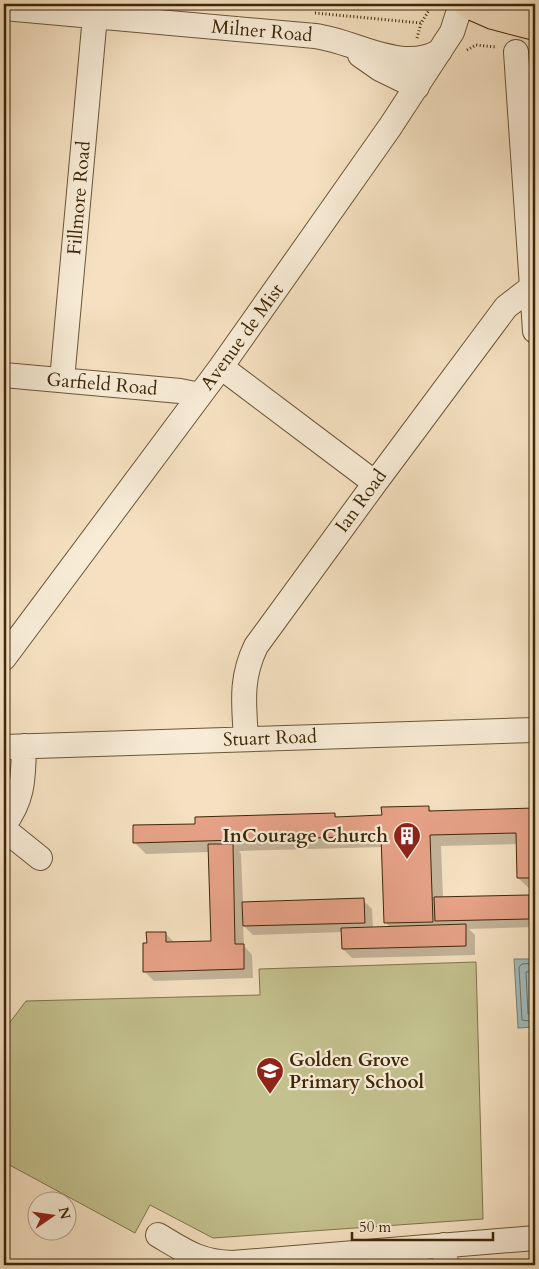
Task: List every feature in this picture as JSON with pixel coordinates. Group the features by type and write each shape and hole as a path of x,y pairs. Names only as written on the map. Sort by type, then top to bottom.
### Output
{"main road":[{"path":"468,4 493,15 535,26"}],"street":[{"name":"Avenue de Mist","path":"4,658 221,367 417,87 452,32 462,4"},
{"name":"Milner Road","path":"4,8 88,10 315,36 341,41 386,55 413,60 431,56 440,51"},
{"name":"Fillmore Road","path":"62,380 88,10"},
{"name":"Milner Road","path":"341,41 380,69 417,87"},
{"path":"516,52 535,331"},
{"name":"Ian Road","path":"246,739 243,681 247,664 256,646 374,482 506,308 532,287"},
{"path":"221,367 374,482"},
{"name":"Garfield Road","path":"4,375 180,391 200,395"},
{"name":"Stuart Road","path":"14,746 535,730"},
{"path":"4,825 20,799 24,779 14,746"},
{"path":"4,829 40,858"},
{"path":"158,1234 196,1257 212,1263 445,1255 535,1238"}],"path":[{"path":"416,40 432,4"},
{"path":"430,9 437,13"},
{"path":"464,54 469,48 476,45 488,45 516,52"}],"shaded area":[{"path":"476,962 483,1219 213,1238 150,1205 135,1233 78,1202 78,1192 59,1192 4,1162 4,1030 26,1001 260,995 259,969"}],"water":[{"path":"514,959 535,959 535,1027 518,1028"}],"building":[{"name":"InCourage Church","path":"429,806 429,811 535,808 535,903 534,878 517,878 516,833 430,835 433,922 384,923 381,836 133,843 133,825 195,824 195,817 335,813 335,817 382,815 381,807"},
{"path":"208,844 233,844 235,944 244,944 244,969 143,972 143,943 147,943 146,932 166,932 166,942 211,941"},
{"path":"529,895 529,919 435,921 434,897"},
{"path":"364,898 365,923 243,926 242,902"},
{"path":"466,924 466,946 342,949 341,928"}],"place":[{"name":"InCourage Church","path":"407,860"},
{"name":"Golden Grove Primary School","path":"270,1095"}]}
